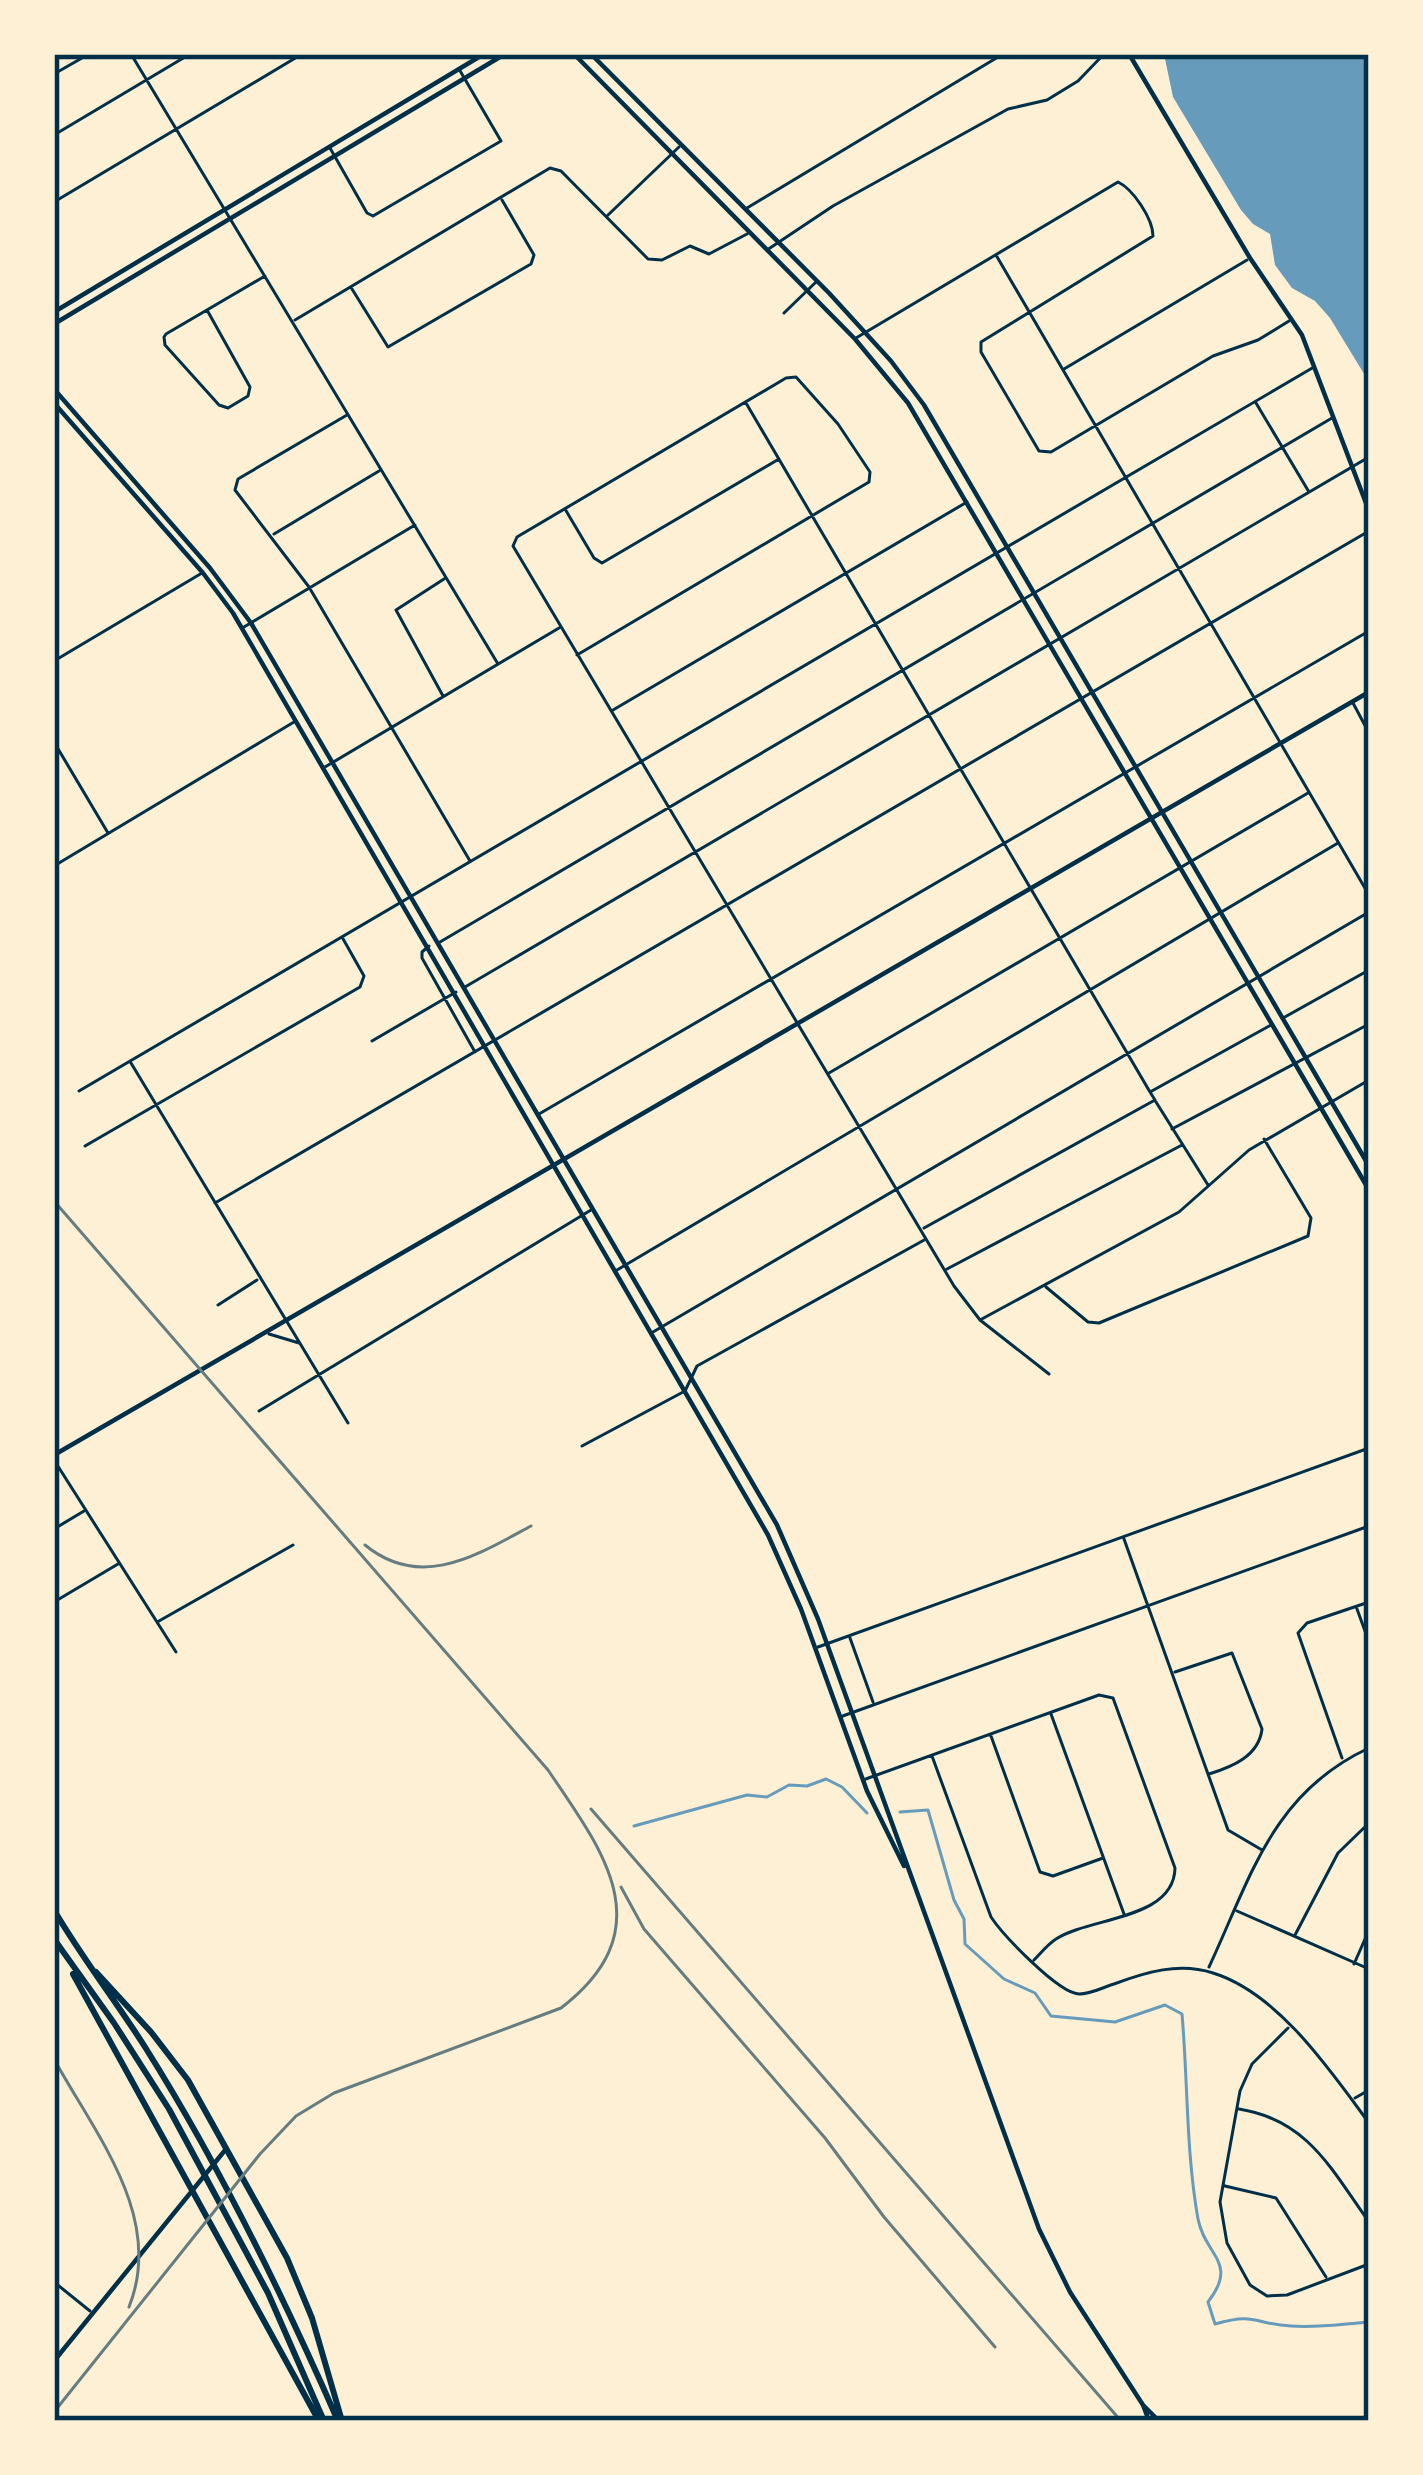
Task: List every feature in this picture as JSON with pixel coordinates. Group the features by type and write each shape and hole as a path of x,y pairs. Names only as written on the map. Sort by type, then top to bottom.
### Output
{"main road":[{"path":"54,1910 145,2047 202,2144 274,2278 340,2421"},
{"path":"54,1940 321,2421"},
{"path":"63,1955 169,2109 268,2293 321,2421"},
{"path":"81,1957 170,2055 226,2149 299,2283 340,2421"}],"street":[{"path":"54,74 88,54"},
{"path":"131,54 498,664"},
{"path":"54,135 190,54"},
{"path":"54,202 302,54"},
{"path":"54,313 484,54"},
{"path":"54,324 506,54"},
{"path":"574,54 855,339 916,414 1369,1190"},
{"path":"591,54 865,332 924,405 1369,1166"},
{"path":"744,209 1003,54"},
{"path":"767,250 1008,109 1047,100 1078,81 1104,54"},
{"path":"1129,54 1292,320 1315,366 1369,511"},
{"path":"329,147 367,213 383,213 501,141 459,69"},
{"path":"614,95 622,85"},
{"path":"606,216 680,146"},
{"path":"293,321 546,170 561,171 648,259 662,260 693,245 709,254 749,232"},
{"path":"855,339 1112,184 1124,184 1153,227 1153,236 984,338 979,346 1036,448 1051,452 1214,356 1258,340 1292,320"},
{"path":"351,287 388,347 527,267 534,255 501,197"},
{"path":"995,254 1369,895"},
{"path":"1063,370 1250,258"},
{"path":"207,310 250,387 248,396 228,408 219,406 164,341 166,334 266,275"},
{"path":"784,313 816,282"},
{"path":"79,1091 1315,366"},
{"path":"577,655 869,482 870,472 838,424 796,377 789,376 745,401 513,542 560,628 945,1270 980,1320 1049,1374"},
{"path":"54,389 210,568 251,623 438,942 486,1046 776,1551 863,1780 915,1887"},
{"path":"745,401 1089,993 1210,1187"},
{"path":"1255,401 1309,492"},
{"path":"54,403 203,573 242,628 429,946 538,1115 787,1546 1043,2239 1070,2292 1143,2405 1159,2421"},
{"path":"348,414 235,483 243,502 309,587 470,862"},
{"path":"438,942 1334,417"},
{"path":"372,1041 1369,458"},
{"path":"564,508 594,558 602,563 779,459"},
{"path":"273,536 380,471"},
{"path":"611,711 967,502"},
{"path":"242,628 415,525"},
{"path":"215,1203 1369,530"},
{"path":"54,662 210,568"},
{"path":"443,696 396,610 446,578"},
{"path":"325,767 560,628"},
{"path":"538,1115 1369,631"},
{"path":"176,1652 54,1458 1028,886 1369,692"},
{"path":"1352,701 1369,734"},
{"path":"54,866 297,720"},
{"path":"54,742 109,833"},
{"path":"827,1073 1309,793"},
{"path":"615,1271 1338,843"},
{"path":"651,1333 1369,912"},
{"path":"85,1146 362,985 364,976 342,937"},
{"path":"429,946 422,958 475,1052"},
{"path":"1283,1018 1369,970"},
{"path":"1150,1092 1272,1024"},
{"path":"1172,1129 1369,1024"},
{"path":"130,1061 348,1424"},
{"path":"980,1320 1179,1212 1264,1139 1369,1080"},
{"path":"922,1229 1155,1100"},
{"path":"1044,1286 1088,1322 1099,1323 1308,1236 1311,1218 1264,1139"},
{"path":"945,1270 1182,1144"},
{"path":"259,1411 593,1209"},
{"path":"581,1446 685,1391 697,1366 928,1238"},
{"path":"218,1305 260,1278"},
{"path":"261,1334 276,1334 300,1344"},
{"path":"815,1648 1369,1448"},
{"path":"54,1528 84,1511"},
{"path":"840,1717 1369,1526"},
{"path":"1123,1537 1230,1833 1262,1850"},
{"path":"157,1622 293,1544"},
{"path":"776,1551 787,1546"},
{"path":"54,1602 118,1564"},
{"path":"1343,1760 1298,1633 1306,1623 1369,1602"},
{"path":"1357,1607 1369,1642"},
{"path":"849,1636 874,1706"},
{"path":"1174,1672 1232,1653 1262,1729 1260,1741 1238,1764 1209,1774"},
{"path":"863,1780 1100,1695 1109,1695 1116,1702 1175,1868 1172,1888 1157,1902 1056,1939 1033,1961"},
{"path":"1050,1712 1124,1915"},
{"path":"990,1734 1040,1872 1053,1876 1103,1858"},
{"path":"1207,1971 1262,1850 1296,1799 1343,1760 1369,1748"},
{"path":"932,1756 991,1917 1063,1988 1078,1994 1151,1971 1207,1971 1246,1987 1334,2073 1369,2122"},
{"path":"1295,1937 1338,1853 1369,1823"},
{"path":"1236,1910 1369,1970"},
{"path":"1353,1965 1369,1930"},
{"path":"1289,2027 1245,2073 1223,2186 1227,2243 1260,2294 1287,2295 1369,2264"},
{"path":"1352,2100 1369,2090"},
{"path":"1237,2109 1283,2121 1302,2134 1369,2222"},
{"path":"54,2361 226,2149"},
{"path":"1223,2186 1273,2195 1328,2280"},
{"path":"54,2282 92,2313"},
{"path":"1143,2405 1149,2421"}],"water":[{"path":"1164,54 1369,54 1369,382 1330,318 1315,301 1292,288 1275,265 1270,234 1241,210 1173,97"}],"waterway":[{"path":"634,1826 826,1779 842,1787 867,1813"},
{"path":"900,1812 928,1810 964,1919 965,1944 1004,1979 1035,1993 1051,2016 1115,2022 1165,2005 1182,2014 1194,2194 1202,2232 1220,2268 1217,2288 1208,2302 1215,2324 1247,2319 1301,2326 1369,2322"}],"railway":[{"path":"54,1201 548,1770 603,1860 614,1890 617,1919 610,1949 592,1978 561,2008 334,2093 296,2116 260,2154 54,2412"},
{"path":"365,1545 386,1559 428,1567 470,1557 531,1526"},
{"path":"591,1809 1121,2421"},
{"path":"621,1887 644,1929 825,2138 884,2217 995,2347"},
{"path":"54,2059 105,2147 132,2209 138,2274 129,2307"}]}
